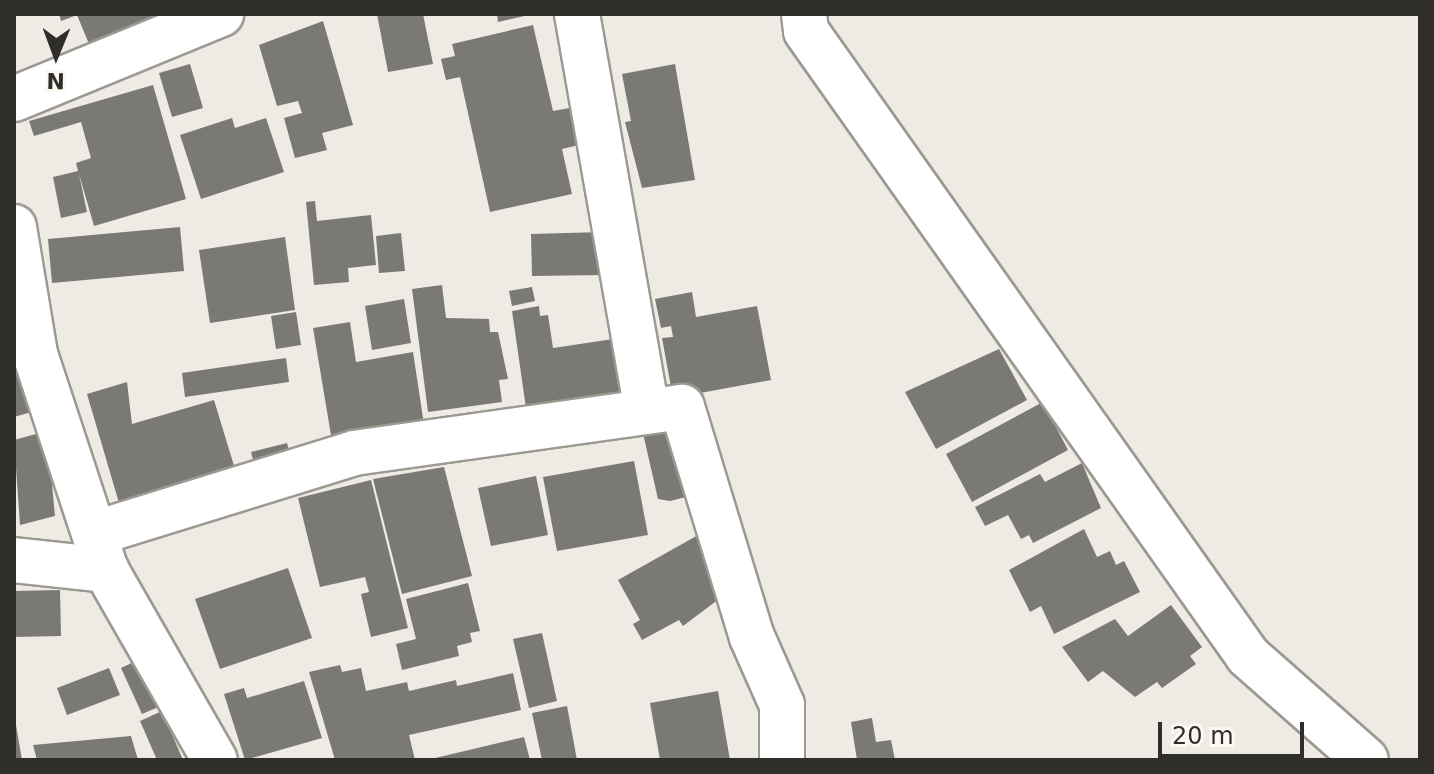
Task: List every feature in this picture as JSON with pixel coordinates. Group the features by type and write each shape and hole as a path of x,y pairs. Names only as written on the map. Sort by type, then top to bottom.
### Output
{"street":[{"path":"14,99 221,14"},
{"path":"577,14 647,409"},
{"path":"804,14 806,31 1248,656 1366,760"},
{"path":"14,227 35,354 101,551 215,760"},
{"path":"14,560 101,551 354,453 647,409 682,407 752,637 782,705 782,760"}],"building":[{"path":"59,14 167,14 89,44 77,15 61,21"},
{"path":"377,14 423,14 433,64 388,72"},
{"path":"497,14 529,14 529,15 498,22"},
{"path":"323,21 353,125 322,133 327,150 295,158 284,118 302,113 298,101 277,106 259,45"},
{"path":"533,25 553,111 575,107 583,144 562,149 572,194 490,212 460,77 446,80 441,59 455,56 452,44"},
{"path":"190,64 203,108 172,117 159,73"},
{"path":"675,64 695,180 642,188 625,122 631,121 622,74"},
{"path":"153,85 186,199 94,226 79,174 87,212 61,218 53,177 78,171 76,163 91,158 81,122 34,136 29,121"},
{"path":"232,118 235,128 266,118 284,172 201,199 180,135"},
{"path":"315,201 317,221 371,215 376,265 348,268 349,282 314,285 306,202"},
{"path":"180,227 184,271 52,283 48,239"},
{"path":"603,232 604,275 532,276 531,234"},
{"path":"401,233 405,271 379,273 376,236"},
{"path":"285,237 295,310 210,323 199,250"},
{"path":"442,285 446,318 489,319 490,332 498,332 508,379 499,380 502,402 428,412 412,289"},
{"path":"532,287 535,301 512,306 509,291"},
{"path":"692,292 696,317 757,306 771,380 673,398 662,338 673,337 671,326 661,328 655,299"},
{"path":"404,299 411,343 372,350 365,306"},
{"path":"539,306 540,316 548,315 553,348 620,338 629,399 527,415 512,311"},
{"path":"296,312 301,345 276,349 271,316"},
{"path":"350,322 356,362 413,352 425,431 333,447 313,328"},
{"path":"999,349 1027,400 936,449 905,392"},
{"path":"286,358 289,382 185,397 182,373"},
{"path":"30,367 42,409 14,417 14,371"},
{"path":"127,382 132,424 214,400 235,469 119,503 87,394"},
{"path":"1043,402 1068,450 972,502 946,454"},
{"path":"672,422 690,496 670,501 658,499 642,429"},
{"path":"47,431 55,516 20,525 14,440"},
{"path":"287,443 292,461 256,471 251,452"},
{"path":"634,461 648,535 557,551 543,477"},
{"path":"1082,463 1101,508 1033,543 1029,535 1021,539 1008,515 985,526 975,507 1040,474 1045,482"},
{"path":"444,467 472,576 402,594 373,479"},
{"path":"536,476 548,535 491,546 478,488"},
{"path":"371,480 408,628 371,637 361,594 369,592 365,577 320,587 298,498"},
{"path":"1084,529 1097,557 1110,551 1116,565 1124,561 1140,592 1054,634 1041,606 1030,612 1009,570"},
{"path":"700,534 723,596 683,626 679,620 642,640 633,624 640,620 618,580"},
{"path":"288,568 312,638 220,669 195,599"},
{"path":"468,583 480,631 470,633 472,642 457,646 459,656 402,670 396,644 416,639 406,599"},
{"path":"60,590 61,636 14,637 14,591"},
{"path":"1171,605 1202,647 1190,656 1196,664 1162,688 1157,682 1135,697 1103,671 1088,682 1062,647 1115,619 1128,636"},
{"path":"542,633 557,701 529,708 513,639"},
{"path":"138,660 163,705 142,714 121,668"},
{"path":"340,665 342,672 361,668 366,691 407,682 409,691 456,680 457,686 513,673 521,710 409,735 415,760 335,760 309,672"},
{"path":"109,668 120,695 67,715 57,688"},
{"path":"304,681 322,738 245,760 224,694 244,688 247,698"},
{"path":"718,691 730,760 660,760 650,703"},
{"path":"567,706 577,760 542,760 532,713"},
{"path":"162,711 183,760 157,760 140,721"},
{"path":"872,718 876,742 891,740 895,760 857,760 851,722"},
{"path":"16,725 22,760 14,760"},
{"path":"131,736 138,760 37,760 33,745"},
{"path":"524,737 530,760 431,759"}]}
